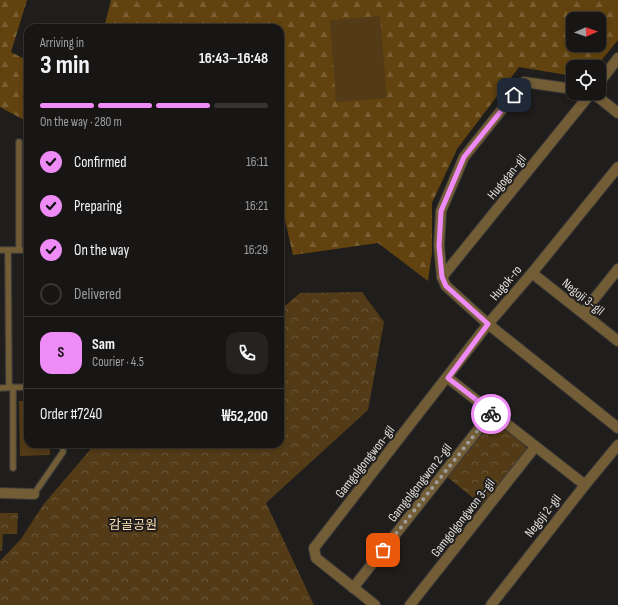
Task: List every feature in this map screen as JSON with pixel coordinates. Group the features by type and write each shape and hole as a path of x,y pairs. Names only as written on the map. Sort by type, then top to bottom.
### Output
{"street":[{"path":"606,74 618,58"},
{"path":"566,88 524,82 464,157 441,211 439,246 442,277 446,286 488,324 618,428"},
{"name":"Hugogan-gil","path":"442,277 586,100"},
{"path":"601,100 618,113"},
{"name":"Hugok-ro","path":"488,324 532,273 618,167"},
{"path":"583,313 618,269"},
{"name":"Negoji 3-gil","path":"532,273 618,341"},
{"name":"Gamgolgongwon-gil","path":"375,605 316,558 314,548 448,378 488,324"},
{"path":"448,378 584,485"},
{"name":"Gamgolgongwon 2-gil","path":"353,588 492,412"},
{"name":"Negoji 2-gil","path":"491,605 584,485 618,445"},
{"name":"Gamgolgongwon 3-gil","path":"410,605 535,447"},
{"path":"0,493 34,494"}],"lane":[{"path":"19,142 19,250"},
{"path":"0,250 24,250"},
{"path":"8,250 13,468"},
{"path":"0,388 24,387"},
{"path":"34,494 63,452 63,448"}],"green space":[{"path":"0,0 27,0 11,52 24,59 24,120 0,107"},
{"path":"111,0 618,0 618,40 602,60 566,60 566,75 519,67 457,149 432,203 432,252 428,281 378,243 293,255 284,220 284,24 105,24"},
{"path":"380,16 387,98 336,102 330,20"},
{"name":"감골공원","path":"362,292 384,322 368,410 266,503 314,605 0,605 0,561 21,539 43,505 92,448 284,448 284,307 300,293"},
{"path":"19,401 24,401 24,448 50,448 50,455 20,456"},
{"path":"494,420 526,445 526,450 483,506 446,476 489,421"},
{"path":"0,513 18,513 17,534 3,534 2,551 0,551"}],"way so far":[{"path":"383,550 491,414"}],"route":[{"path":"491,414 492,412 448,378 488,324 446,286 442,277 439,246 441,211 464,157 514,95"}]}
